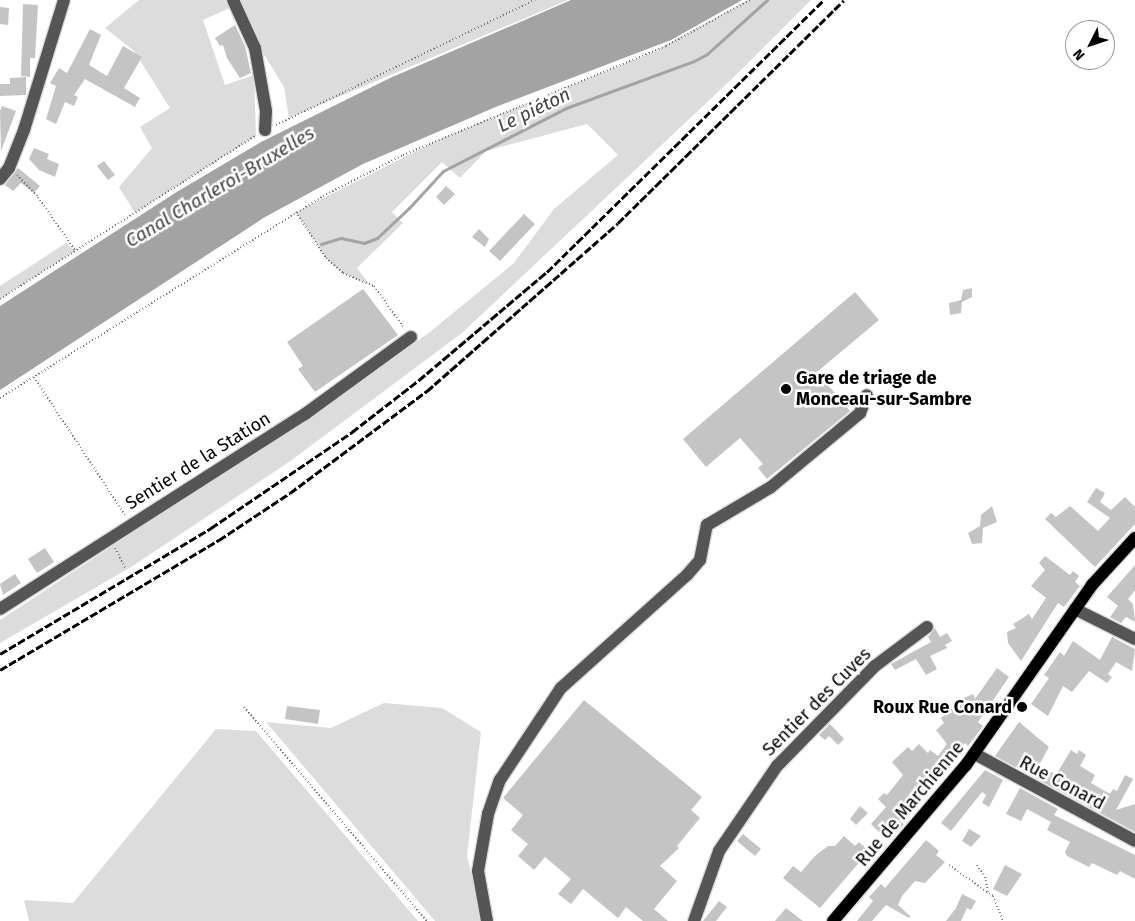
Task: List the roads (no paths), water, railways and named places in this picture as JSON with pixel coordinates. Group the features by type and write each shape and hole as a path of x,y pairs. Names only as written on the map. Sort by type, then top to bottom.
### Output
{"main road":[{"name":"Rue de Marchienne","path":"833,921 975,754 1075,608 1100,575 1135,538"}],"street":[{"path":"0,179 9,168 64,0"},
{"path":"233,0 255,48 266,111 265,130"},
{"name":"Sentier de la Station","path":"0,609 131,523 305,414 411,337"},
{"path":"487,921 478,871 488,814 500,780 561,688 687,575 700,560 707,525 772,487 860,413 867,395"},
{"path":"1075,608 1135,640"},
{"name":"Sentier des Cuves","path":"694,921 719,851 777,766 875,666 927,627"},
{"name":"Rue Conard","path":"975,754 1135,840"}],"water":[{"name":"Canal Charleroi-Bruxelles","path":"571,0 742,0 671,40 498,106 363,164 265,217 0,390 0,306 175,193 261,142 390,78"}],"waterway":[{"name":"Le piéton","path":"321,244 341,238 364,243 377,238 409,208 443,171 566,108 694,61 707,54 767,0"}],"railway":[{"path":"0,654 211,528 352,432 419,380 547,272 824,0"},
{"path":"0,670 219,540 290,493 427,391 618,223 844,0"}],"place":[{"name":"Gare de triage de Monceau-sur-Sambre","path":"786,389"},
{"name":"Roux Rue Conard","path":"1022,707"}]}
